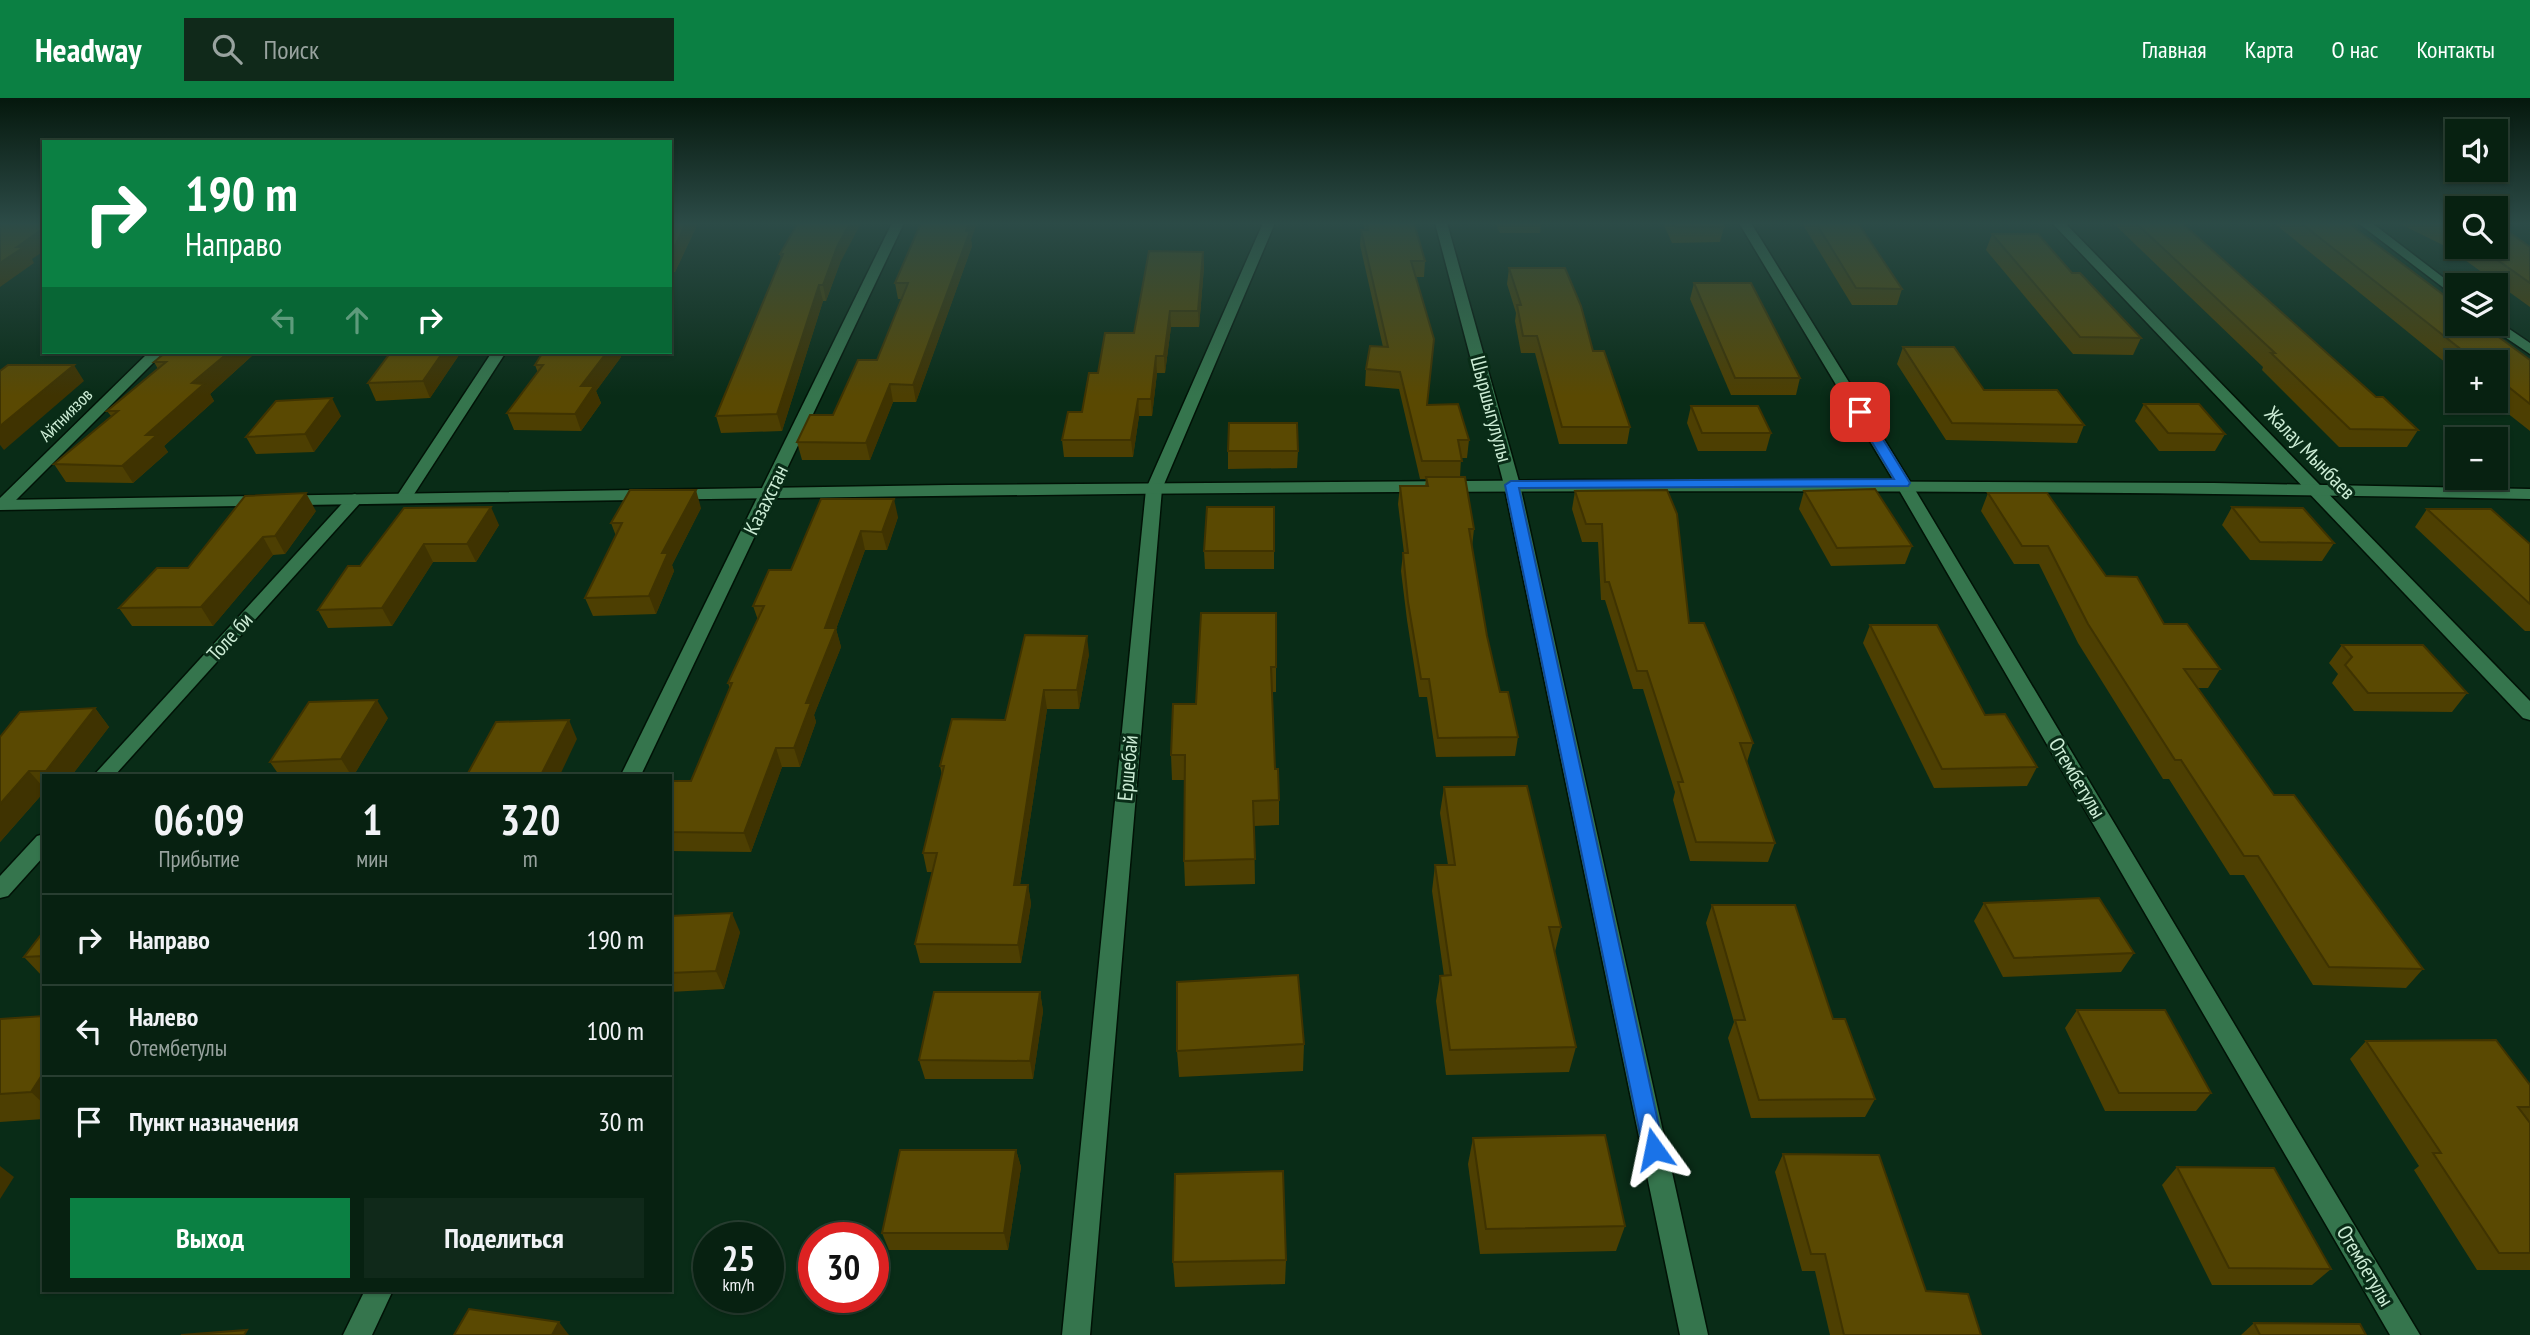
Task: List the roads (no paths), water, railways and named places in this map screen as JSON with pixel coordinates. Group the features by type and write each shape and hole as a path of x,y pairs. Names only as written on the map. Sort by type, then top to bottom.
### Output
{"street":[{"name":"Казахстан","path":"631,774 871,281"},
{"name":"Ершебай","path":"1076,1335 1154,489 1244,281"},
{"name":"Шыршыгулулы","path":"1456,281 1511,485 1694,1335"},
{"name":"Отембетулы","path":"1780,281 1903,483 2406,1335"},
{"name":"Жалау Мынбаев","path":"2115,281 2530,713"},
{"path":"2508,333 2530,350"},
{"name":"Айтниязов","path":"1,505 155,354"},
{"path":"403,499 498,354"},
{"path":"1,505 1154,489 1903,483 2530,494"},
{"name":"Толе би","path":"105,774 355,499"},
{"path":"0,890 42,844"},
{"path":"357,1335 378,1292"}]}
